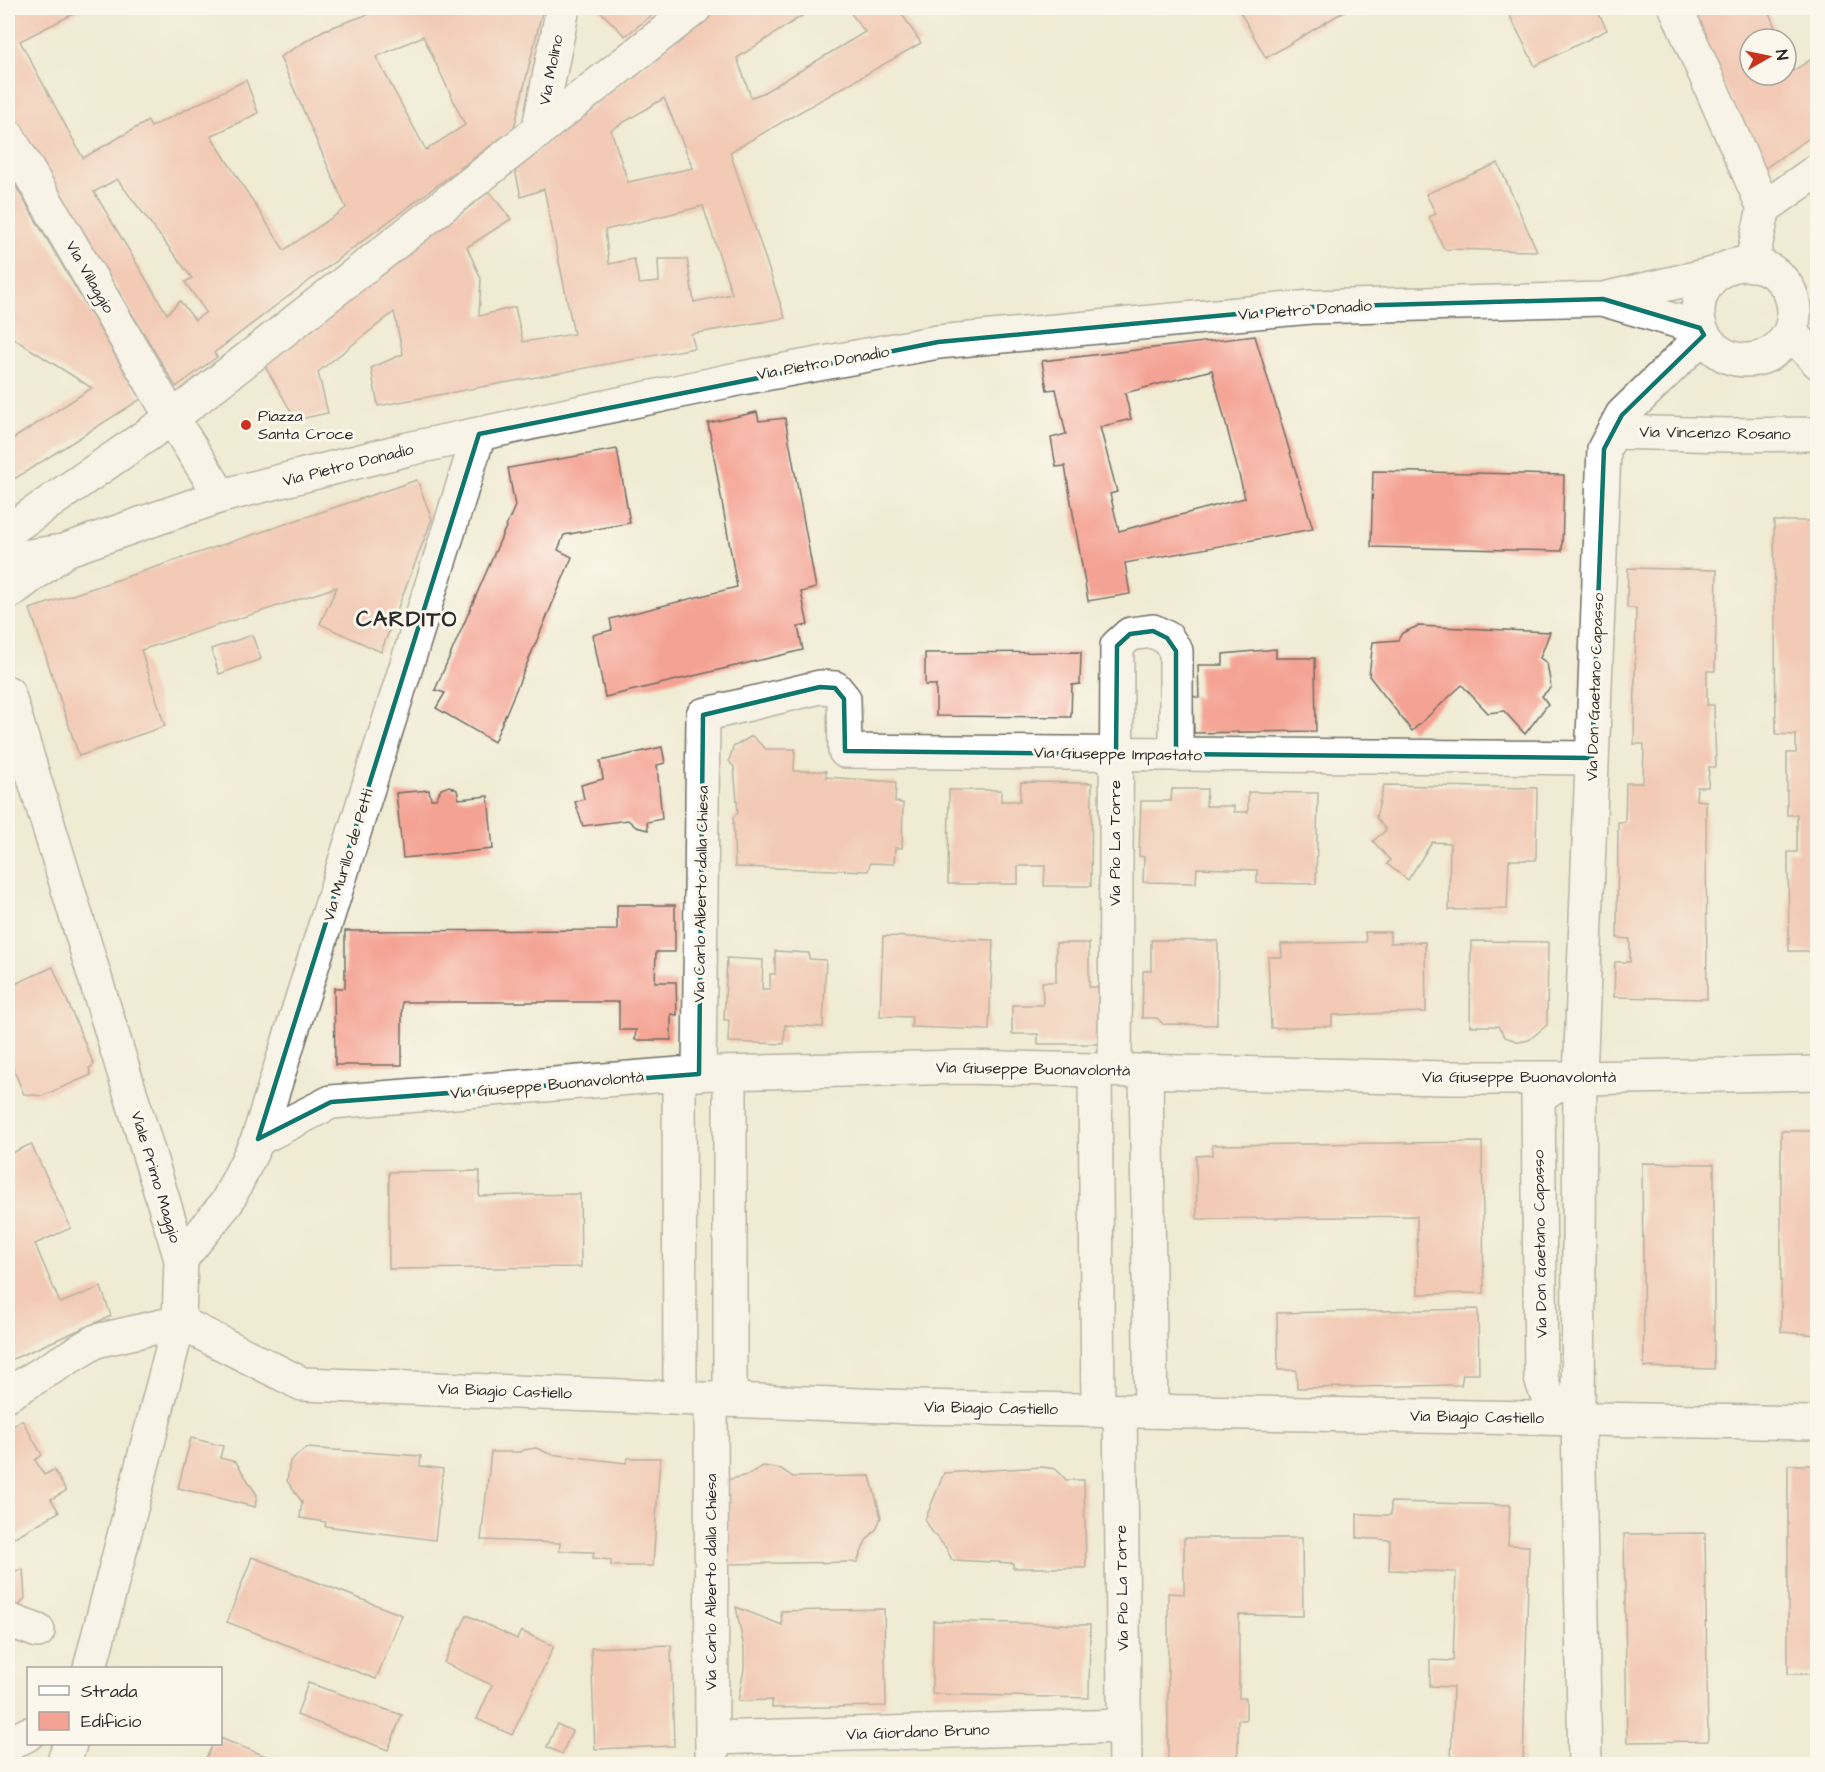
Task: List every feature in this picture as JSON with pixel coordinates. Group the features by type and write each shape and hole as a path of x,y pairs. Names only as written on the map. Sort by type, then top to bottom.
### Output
{"street":[{"name":"Via Molino","path":"538,132 563,8"},
{"path":"8,531 172,418 695,8"},
{"path":"1676,8 1764,208 1751,265"},
{"name":"Via Villaggio","path":"8,136 172,418 221,496"},
{"path":"1764,208 1818,171"},
{"path":"1800,314 1781,345 1768,355 1752,360 1736,359 1721,353 1708,343 1702,332 1698,313 1699,298 1717,273 1731,266 1751,265 1775,274 1785,285 1800,314 1818,362"},
{"name":"Via Pietro Donadio","path":"8,559 63,551 221,496 479,434 742,378 938,342 1311,307 1603,300 1717,273"},
{"name":"Via Pietro Donadio","path":"1603,300 1702,332"},
{"name":"Via Don Gaetano Capasso","path":"1585,1764 1578,1419 1580,1078 1604,449 1622,415 1702,332"},
{"name":"Via Vincenzo Rosano","path":"1612,432 1728,435 1818,434"},
{"name":"Via Murillo de Petti","path":"181,1259 227,1202 258,1138 479,434"},
{"name":"Via Pietro Donadio","path":"9,587 63,551"},
{"name":"Via Pio La Torre","path":"1123,1411 1116,754 1117,646 1130,634 1154,631 1167,638 1176,651 1176,754"},
{"name":"Via Giuseppe Impastato","path":"703,715 820,687 835,688 844,699 845,751 1592,758"},
{"name":"Viale Primo Maggio","path":"8,693 181,1259 179,1322 90,1667"},
{"name":"Via Carlo Alberto dalla Chiesa","path":"703,715 703,1073 712,1751"},
{"name":"Via Giuseppe Buonavolontà","path":"258,1138 331,1102 703,1073 962,1067 1446,1078 1580,1078 1818,1073"},
{"name":"Via Pio La Torre","path":"1119,1070 1125,1764"},
{"name":"Via Carlo Alberto dalla Chiesa","path":"703,1073 707,1399"},
{"path":"8,1394 96,1341 179,1322"},
{"name":"Via Biagio Castiello","path":"179,1322 302,1384 903,1406 1818,1423"},
{"path":"8,1620 38,1631"},
{"name":"Via Giordano Bruno","path":"712,1751 1124,1726"},
{"path":"8,1745 27,1735"},
{"path":"63,1764 69,1745"}],"highlighted area":[{"path":"1603,299 1700,328 1704,335 1622,415 1604,449 1592,758 1176,754 1176,651 1167,638 1153,631 1130,634 1117,646 1116,754 845,751 844,699 835,688 820,687 703,715 699,1074 331,1102 258,1139 479,434 938,342 1311,307"}],"building":[{"path":"8,8 85,8 20,41 83,158 148,121 151,127 246,80 258,113 211,136 284,250 346,208 280,57 324,30 386,8 543,8 514,128 274,307 214,353 217,357 176,387 8,107","holes":["423,36 465,125 426,150 376,57","117,179 192,278 185,282 206,312 195,320 180,301 167,314 94,192"]},
{"path":"597,8 661,8 625,36"},
{"path":"715,8 814,8 737,58 751,97 763,93 865,32 847,8 898,8 921,43 730,152 785,318 691,334 695,348 378,406 371,368 403,354 394,312 318,372 328,413 296,420 262,361 488,190 511,219 467,247 481,279 479,316 515,307 523,342 574,334 544,189 521,197 515,169","holes":["664,98 693,168 628,182 611,130","703,206 732,294 694,302 687,259 658,259 659,282 639,284 634,259 609,264 605,230"]},
{"path":"1238,8 1350,8 1266,58"},
{"path":"1506,8 1596,8 1607,30 1535,66"},
{"path":"1685,8 1767,8 1775,27 1738,27 1738,87 1798,87 1798,68 1818,55 1818,132 1765,168"},
{"path":"1498,163 1537,251 1444,249 1429,217 1436,214 1426,194"},
{"path":"8,173 141,399 8,483 8,442 92,388 8,335"},
{"path":"1255,336 1313,529 1125,563 1130,594 1088,601 1065,466 1056,467 1051,438 1066,434 1056,389 1047,390 1042,361","holes":["1212,370 1245,498 1119,531 1110,494 1117,492 1100,427 1131,419 1125,393"]},
{"path":"757,412 759,421 785,418 816,588 801,592 808,625 798,627 803,650 605,697 593,635 612,630 610,619 737,587 708,423"},
{"path":"617,449 630,523 564,535 558,550 572,557 494,742 436,708 445,693 435,690 515,506 508,468"},
{"path":"1373,471 1564,475 1562,551 1371,547"},
{"path":"417,480 432,519 381,652 320,624 337,587 141,650 165,726 79,756 30,609"},
{"path":"1774,521 1818,521 1818,951 1789,951 1788,852 1797,852 1797,815 1787,815 1787,753 1796,753 1796,735 1776,734"},
{"path":"1628,568 1717,570 1715,671 1707,671 1707,705 1714,705 1716,767 1709,767 1708,787 1697,787 1696,800 1706,801 1707,999 1614,997 1615,962 1630,962 1630,939 1617,938 1618,822 1625,822 1626,783 1643,783 1644,744 1634,744 1636,608 1627,608"},
{"path":"1418,626 1550,632 1540,658 1547,663 1551,687 1542,696 1548,704 1525,734 1504,711 1488,713 1462,685 1412,731 1369,676 1373,642 1398,640 1402,633"},
{"path":"252,635 261,659 219,674 211,649"},
{"path":"1276,649 1276,658 1315,658 1316,731 1194,733 1193,696 1199,698 1198,665 1223,665 1223,654"},
{"path":"1081,652 1080,684 1072,685 1071,717 936,716 936,685 925,685 925,653"},
{"path":"752,736 766,749 795,749 794,771 826,771 826,777 896,782 895,802 903,803 902,848 895,848 894,864 870,863 868,871 735,867 733,817 738,813 734,767 729,761 733,747"},
{"path":"662,747 665,763 657,765 662,819 647,822 648,830 636,827 628,820 583,826 575,802 584,799 581,785 603,779 600,761"},
{"path":"1021,782 1092,783 1091,886 1044,886 1045,866 1018,866 1018,884 948,884 949,790 1001,790 1001,801 1020,801"},
{"path":"1384,785 1537,788 1536,860 1509,860 1507,909 1449,910 1450,843 1432,842 1408,880 1387,864 1390,860 1373,841 1386,830 1376,817"},
{"path":"449,786 457,790 459,799 488,796 493,849 403,858 396,793 429,790 431,799 436,799 441,789"},
{"path":"1172,789 1207,789 1206,806 1234,806 1234,812 1248,812 1248,792 1318,793 1316,884 1257,883 1257,870 1197,868 1196,883 1143,882 1144,857 1139,856 1141,801 1171,801"},
{"path":"617,905 675,905 675,952 656,952 655,982 676,982 677,1015 671,1014 671,1040 635,1040 636,1030 619,1030 619,1002 402,1002 402,1065 335,1065 334,988 345,988 345,931 617,930"},
{"path":"1365,932 1390,932 1390,943 1425,942 1426,1012 1332,1015 1332,1026 1271,1028 1268,957 1282,957 1281,944 1366,942"},
{"path":"883,936 993,940 989,1030 911,1027 912,1017 880,1016"},
{"path":"1151,940 1218,941 1217,1025 1163,1024 1157,1018 1142,1018 1143,971 1151,971"},
{"path":"1471,941 1548,942 1547,1025 1529,1040 1519,1042 1505,1037 1498,1026 1470,1026"},
{"path":"1056,943 1089,943 1089,987 1098,987 1098,1044 1038,1044 1038,1034 1012,1034 1012,1005 1043,1005 1042,982 1056,982"},
{"path":"775,951 809,953 809,959 826,960 823,1027 785,1025 784,1044 728,1042 729,1020 724,1020 727,958 763,960 762,989 770,989 770,974 775,974"},
{"path":"53,967 94,1065 89,1068 91,1075 42,1096 24,1094 8,1057 8,987"},
{"path":"1781,1131 1818,1131 1818,1335 1781,1332"},
{"path":"1482,1142 1484,1293 1418,1294 1417,1216 1197,1219 1196,1156 1212,1155 1212,1145"},
{"path":"31,1144 71,1228 35,1244 60,1303 101,1287 111,1316 8,1361 8,1155"},
{"path":"1642,1163 1714,1164 1714,1369 1644,1367"},
{"path":"480,1171 479,1196 580,1194 581,1267 389,1269 389,1172"},
{"path":"1478,1309 1479,1374 1463,1374 1461,1385 1297,1388 1296,1370 1278,1370 1277,1313"},
{"path":"22,1420 42,1455 35,1460 44,1475 54,1470 66,1491 51,1499 59,1512 8,1541 8,1429"},
{"path":"191,1438 223,1446 220,1458 236,1462 257,1495 255,1507 178,1488"},
{"path":"306,1448 421,1456 420,1466 443,1469 435,1540 325,1526 326,1522 300,1518 302,1502 287,1481 290,1461"},
{"path":"536,1448 550,1454 626,1463 628,1458 660,1458 653,1566 611,1566 611,1560 593,1558 594,1552 559,1551 560,1543 481,1540 491,1452 521,1452"},
{"path":"1788,1465 1818,1465 1818,1674 1788,1674"},
{"path":"763,1466 781,1469 793,1477 870,1476 881,1517 877,1528 866,1541 857,1562 728,1564 727,1480 747,1475"},
{"path":"1042,1467 1056,1469 1066,1480 1084,1480 1086,1568 1013,1568 1013,1563 952,1560 925,1520 944,1473"},
{"path":"1391,1502 1510,1505 1508,1545 1529,1546 1523,1764 1451,1764 1453,1687 1430,1686 1430,1660 1453,1661 1456,1572 1389,1570 1390,1540 1357,1538 1357,1514 1391,1515"},
{"path":"1705,1533 1708,1741 1627,1742 1624,1534"},
{"path":"1184,1538 1302,1538 1303,1616 1239,1615 1239,1698 1246,1698 1246,1720 1238,1720 1238,1764 1168,1764 1168,1593 1184,1594"},
{"path":"252,1557 402,1615 376,1679 227,1622"},
{"path":"23,1569 25,1598 19,1606 8,1602 8,1573"},
{"path":"736,1607 782,1625 781,1611 884,1609 886,1706 772,1708 772,1700 738,1701 744,1669 744,1648"},
{"path":"467,1615 517,1639 521,1631 554,1646 512,1735 477,1719 492,1685 444,1663"},
{"path":"933,1621 1090,1625 1089,1698 932,1694"},
{"path":"671,1645 674,1746 595,1749 591,1648"},
{"path":"308,1683 402,1715 388,1750 297,1715"},
{"path":"557,1724 572,1731 562,1754 547,1747"},
{"path":"222,1739 286,1764 203,1764 212,1745 222,1745"}],"place":[{"name":"Piazza Santa Croce","path":"246,425"}],"district":[{"name":"CARDITO","path":"407,619"}]}
